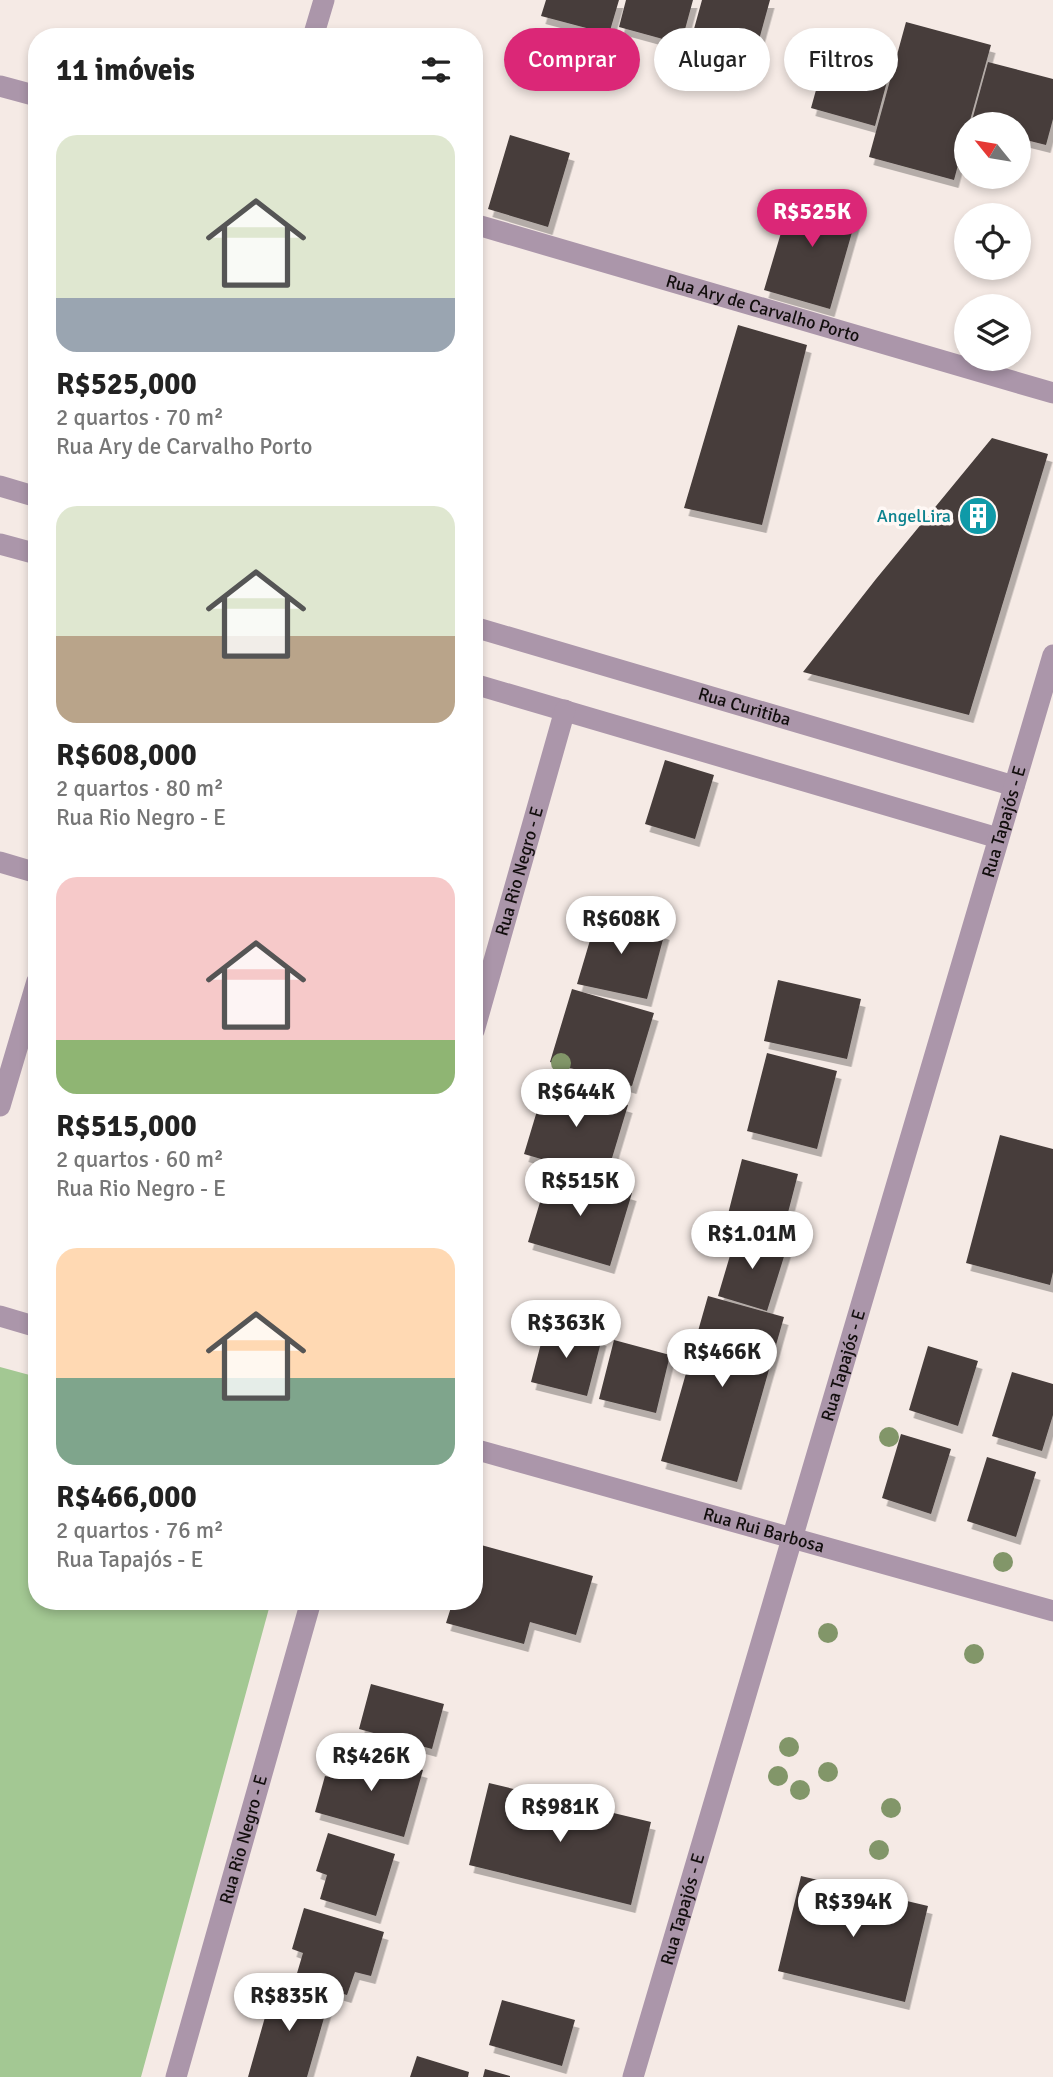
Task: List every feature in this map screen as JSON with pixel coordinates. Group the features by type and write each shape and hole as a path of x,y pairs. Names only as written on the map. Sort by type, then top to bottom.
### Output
{"street":[{"path":"316,28 324,0"},
{"path":"0,86 28,94"},
{"name":"Rua Ary de Carvalho Porto","path":"483,227 1053,393"},
{"path":"0,486 28,494"},
{"path":"0,544 28,552"},
{"name":"Rua Curitiba","path":"483,629 1014,786"},
{"name":"Rua Tapajós - E","path":"633,2077 1053,655"},
{"path":"483,687 998,838"},
{"name":"Rua Rio Negro - E","path":"483,985 565,710"},
{"path":"0,862 28,870"},
{"path":"0,1106 28,1011"},
{"path":"0,1316 28,1324"},
{"name":"Rua Rui Barbosa","path":"483,1452 1053,1612"},
{"name":"Rua Rio Negro - E","path":"176,2077 308,1610"}],"green space":[{"path":"0,1367 28,1375 28,1610 269,1610 141,2077 0,2077"}],"building":[{"path":"546,0 619,0 611,28 586,28 541,16"},
{"path":"626,0 693,0 685,28 654,28 654,37 640,33 640,28 619,27"},
{"path":"702,0 770,0 762,28 694,28"},
{"path":"906,22 991,45 972,112 954,112 954,180 869,157 887,91 898,91 898,51"},
{"path":"988,62 1053,79 1053,119 1046,145 1031,141 1031,112 974,112"},
{"path":"816,91 884,91 875,126 811,108"},
{"path":"510,135 570,153 548,227 488,209"},
{"path":"794,189 859,208 830,309 764,290"},
{"path":"738,325 807,345 762,525 684,508"},
{"name":"AngelLira","path":"992,438 1048,454 969,715 803,672 876,579"},
{"path":"665,760 714,775 695,839 645,824"},
{"path":"599,910 665,932 647,999 577,984"},
{"path":"778,980 861,999 847,1059 764,1041"},
{"path":"572,989 654,1013 632,1086 550,1062"},
{"path":"767,1053 837,1071 817,1149 747,1131"},
{"path":"546,1081 628,1105 606,1178 524,1154"},
{"path":"1000,1135 1053,1149 1053,1272 1050,1285 966,1263"},
{"path":"742,1159 798,1174 783,1232 727,1218"},
{"path":"550,1169 632,1193 610,1266 528,1242"},
{"path":"737,1232 787,1247 767,1311 718,1296"},
{"path":"708,1296 784,1317 737,1482 661,1461"},
{"path":"546,1324 602,1338 587,1396 531,1382"},
{"path":"614,1340 670,1355 656,1413 599,1399"},
{"path":"928,1346 978,1361 958,1426 909,1410"},
{"path":"1012,1372 1053,1384 1053,1415 1042,1451 992,1436"},
{"path":"901,1434 951,1449 931,1514 882,1498"},
{"path":"987,1457 1036,1472 1016,1537 967,1521"},
{"path":"483,1545 593,1576 576,1635 530,1622 524,1644 446,1623 450,1610 483,1610"},
{"path":"371,1684 444,1704 432,1749 359,1729"},
{"path":"343,1748 423,1770 404,1837 315,1812 325,1776 335,1778"},
{"path":"489,1783 651,1822 631,1905 469,1865"},
{"path":"328,1833 395,1854 376,1916 320,1899 327,1875 316,1871"},
{"path":"801,1876 928,1906 905,2002 778,1971"},
{"path":"304,1908 384,1932 371,1976 355,1972 347,1995 295,1980 303,1953 292,1949"},
{"path":"275,1982 330,1997 307,2077 248,2077"},
{"path":"502,2000 575,2020 562,2066 489,2045"},
{"path":"417,2056 469,2072 468,2077 410,2077"},
{"path":"485,2069 510,2076 510,2077 483,2077"}],"place":[{"name":"AngelLira","path":"978,516"}]}
